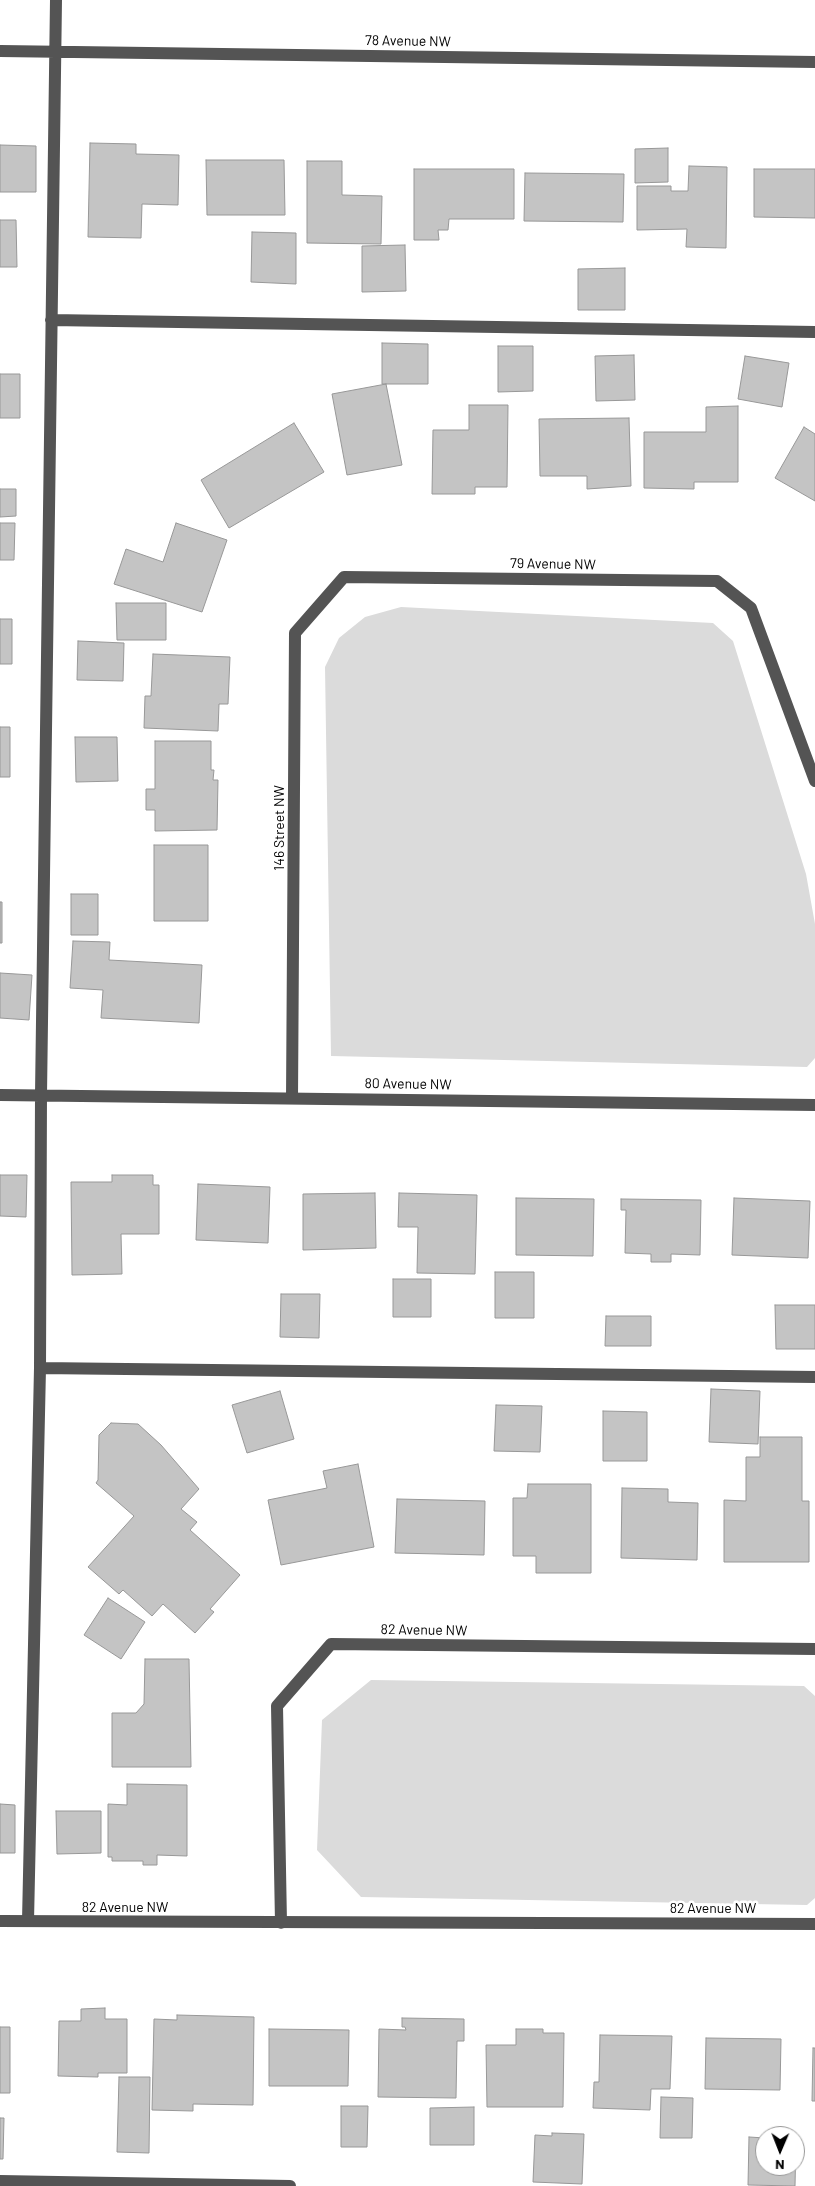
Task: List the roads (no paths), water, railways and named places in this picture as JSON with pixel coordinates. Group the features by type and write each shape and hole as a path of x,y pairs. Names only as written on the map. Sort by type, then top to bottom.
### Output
{"street":[{"path":"28,1921 40,1368 41,1094 56,0"},
{"name":"78 Avenue NW","path":"0,51 815,62"},
{"path":"51,320 815,332"},
{"name":"79 Avenue NW","path":"344,576 717,581 751,608 815,781"},
{"name":"146 Street NW","path":"292,1098 295,633 344,576"},
{"name":"80 Avenue NW","path":"0,1095 41,1094 815,1105"},
{"path":"40,1368 815,1376"},
{"name":"82 Avenue NW","path":"281,1923 277,1706 331,1644 815,1649"},
{"name":"82 Avenue NW","path":"0,1921 815,1924"},
{"path":"0,2181 290,2186"}]}
